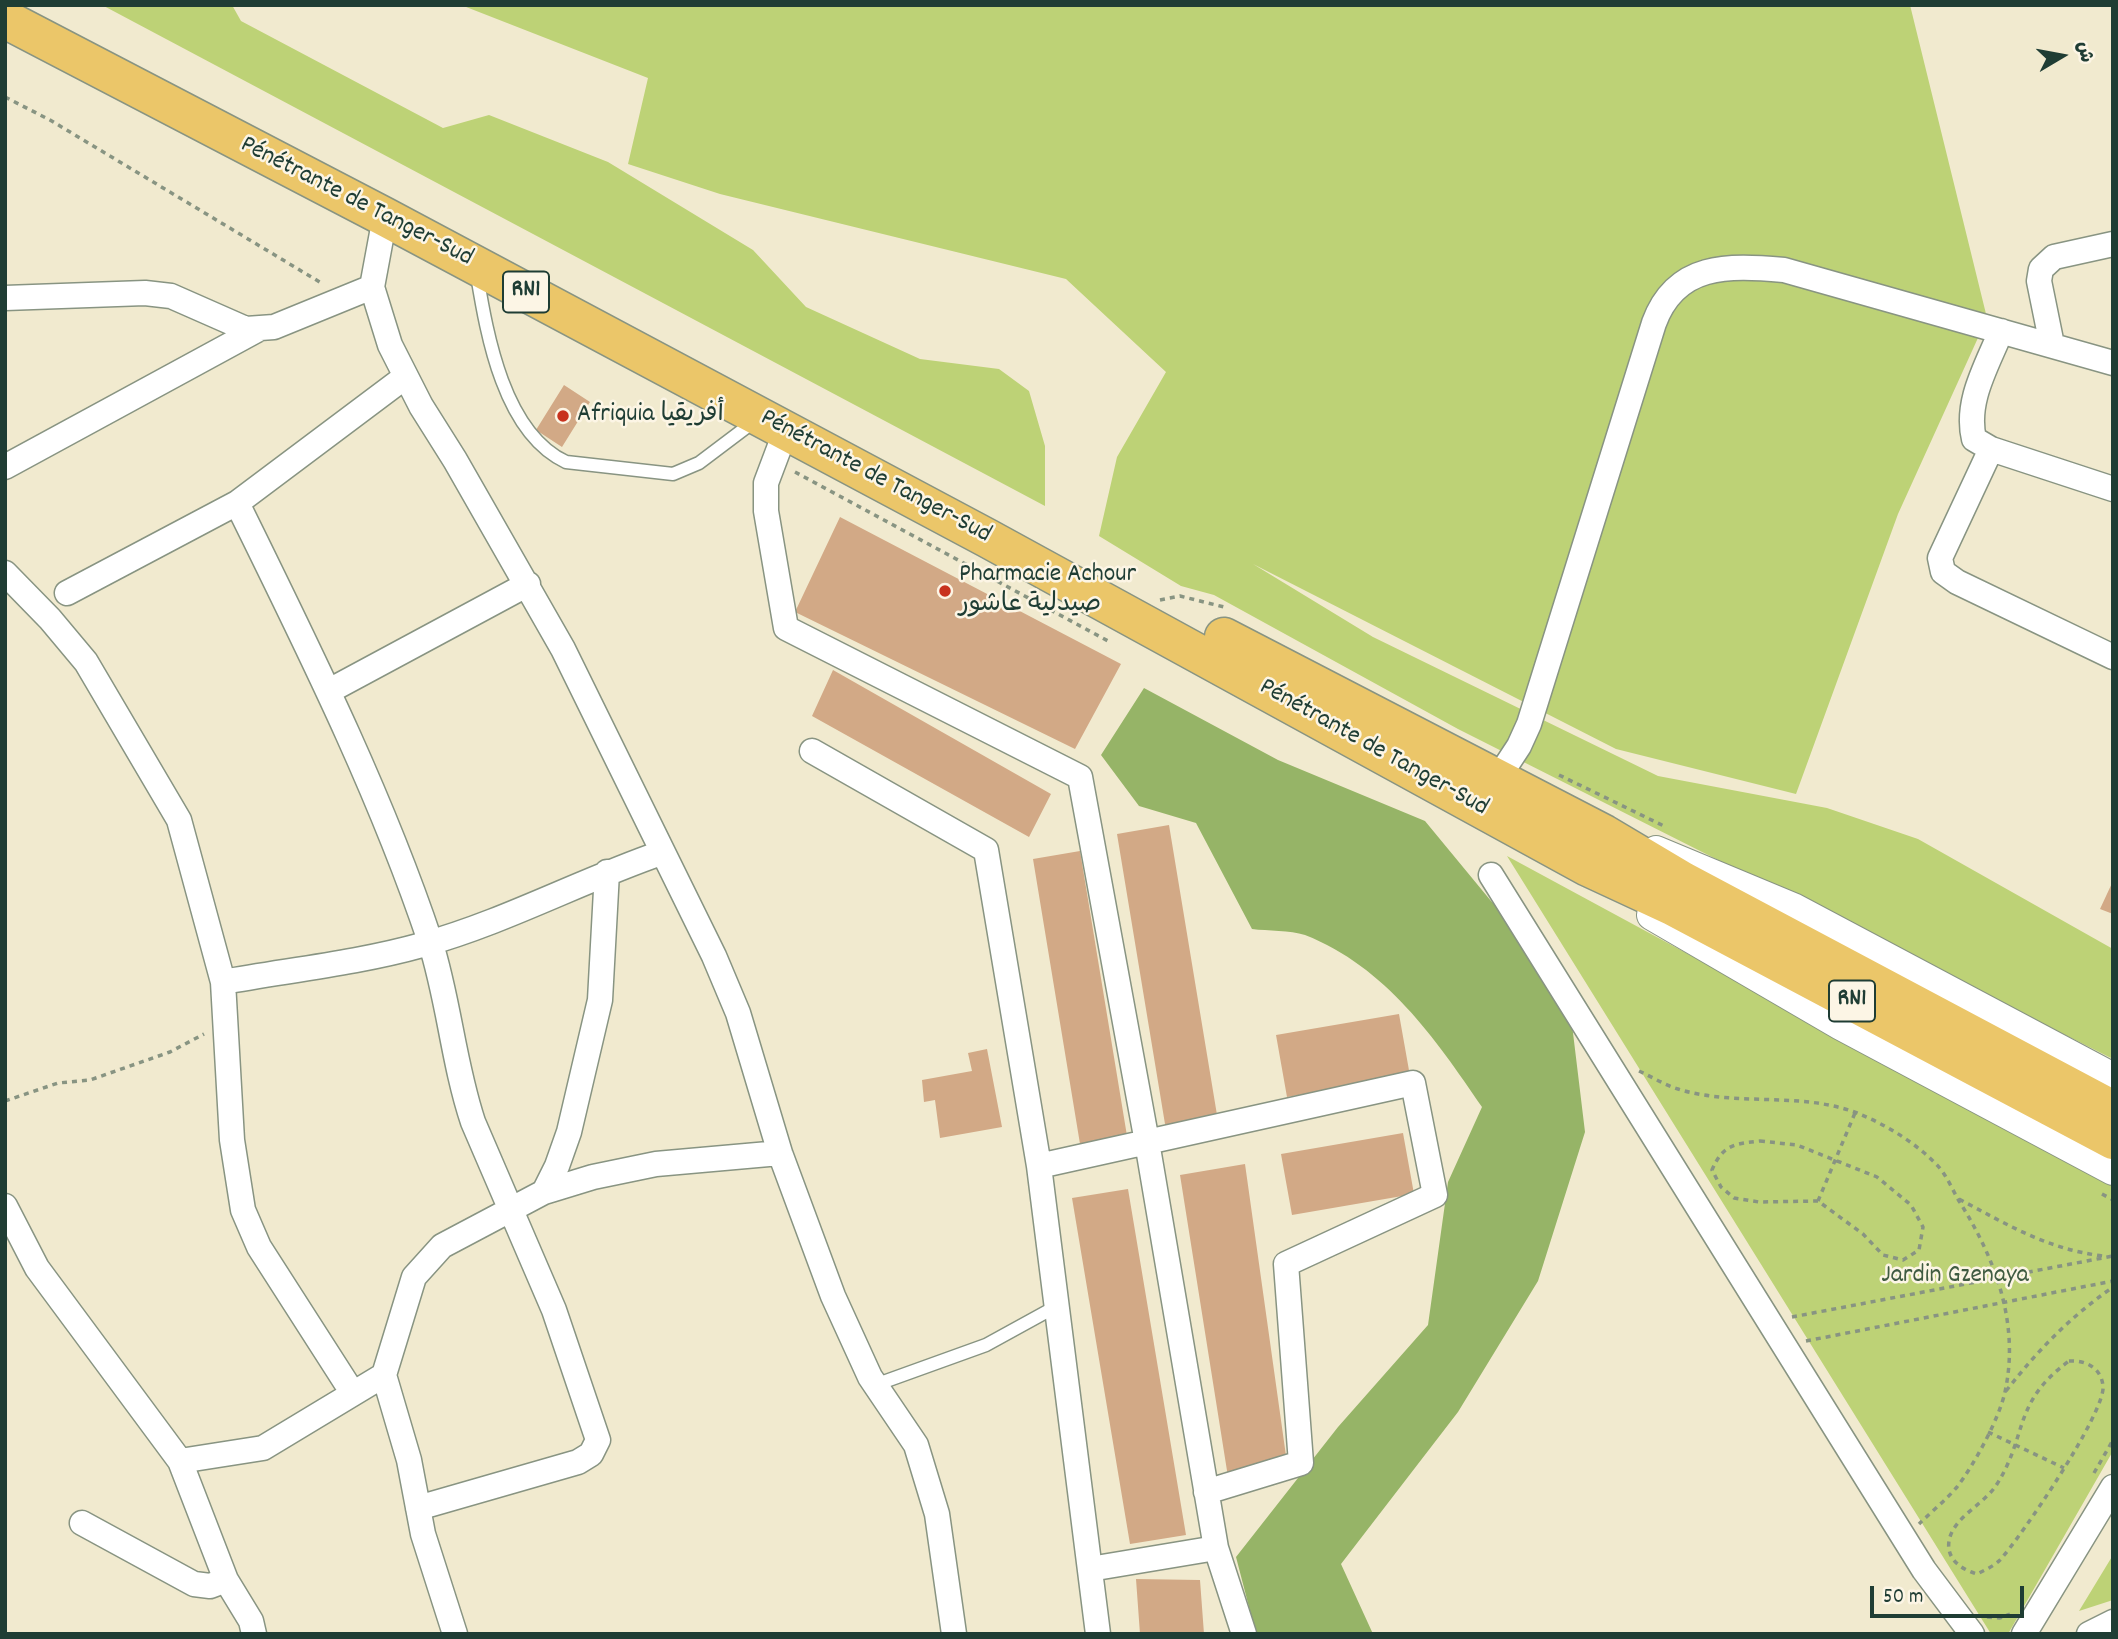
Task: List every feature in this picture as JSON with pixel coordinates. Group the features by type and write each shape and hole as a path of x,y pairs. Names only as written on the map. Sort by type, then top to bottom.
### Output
{"highway":[{"name":"Pénétrante de Tanger-Sud","path":"27,5 1046,556 1143,625 1596,851 1683,881 2113,1110"},
{"name":"Pénétrante de Tanger-Sud","path":"5,19 475,265 774,436 1046,556"},
{"name":"Pénétrante de Tanger-Sud","path":"1143,625 1506,766 1596,851 1672,905 2113,1140"}],"street":[{"path":"385,217 372,287 405,377 528,584 563,649 714,956 738,1013 780,1153 833,1296 875,1385 916,1445 937,1514 954,1634"},
{"path":"2052,345 2039,281 2041,269 2054,257 2113,244"},
{"path":"1506,766 1528,724 1654,323 1663,303 1677,286 1700,273 1713,270 1784,270 2113,363"},
{"path":"5,298 145,293 171,296 246,329 257,330 274,327 372,287"},
{"path":"5,467 257,330"},
{"path":"2001,331 1972,403 1970,421 1974,439 1991,449 2113,489"},
{"path":"67,593 237,503 405,377"},
{"path":"774,436 766,483 766,511 786,628 1080,777 1147,1142 1216,1548 1244,1634"},
{"path":"1991,449 1940,558 1943,572 1957,582 2113,657"},
{"path":"237,503 329,691 393,835 446,996 465,1098 509,1209 554,1310 596,1431 596,1448 578,1462 418,1508"},
{"path":"5,573 86,662 179,820 223,982 236,1178 243,1210 259,1247 352,1392"},
{"path":"329,691 528,584"},
{"path":"812,751 986,850 1039,1166 1098,1634"},
{"path":"1596,851 1700,867 1793,908 2113,1078"},
{"path":"1596,851 1619,894 2107,1181"},
{"path":"223,982 430,942 491,923 607,872 662,853"},
{"path":"544,1192 558,1166 569,1132 600,1000 607,872"},
{"path":"1491,876 1924,1570 1977,1624"},
{"path":"1039,1166 1413,1083 1435,1195 1286,1264 1301,1463 1206,1492"},
{"path":"455,1634 418,1508 409,1460 384,1375 414,1276 442,1246 544,1192 593,1177 656,1164 780,1153"},
{"path":"5,1206 37,1268 180,1461 226,1580 251,1621 254,1634"},
{"path":"180,1461 263,1448 384,1375"},
{"path":"2024,1634 2103,1481"},
{"path":"82,1523 194,1584 209,1586 226,1580"},
{"path":"1090,1569 1216,1548"},
{"path":"2089,1634 2113,1622"}],"lane":[{"path":"475,265 486,333 494,358 527,432 551,455 566,462 673,474 774,436"},
{"path":"875,1385 986,1345 1057,1306"}],"path":[{"path":"5,97 50,120 346,297"},
{"path":"774,436 1143,625 1180,596 1214,602 1226,608"},
{"path":"1506,766 1674,830"},
{"path":"5,1101 58,1083 90,1080 159,1056 194,1037 225,1026"},
{"path":"1628,1065 1678,1089 1728,1097 1784,1098 1855,1112 1895,1132 1938,1166 1958,1198 1999,1278 2005,1302 2008,1340 2005,1393"},
{"path":"1818,1201 1855,1112"},
{"path":"1760,1141 1797,1145 1836,1160 1877,1177 1911,1205 1923,1227 1919,1250 1903,1260 1883,1255 1863,1234 1818,1201 1759,1202 1734,1198 1721,1187 1712,1170 1719,1154 1735,1144 1760,1141"},
{"path":"2107,1181 2113,1200"},
{"path":"1958,1198 2016,1230 2067,1251 2111,1256"},
{"path":"1781,1319 2111,1256"},
{"path":"1795,1343 2113,1281"},
{"path":"1915,1528 1957,1486 2005,1393 2043,1344 2081,1310 2113,1287"},
{"path":"2083,1360 2100,1372 2104,1388 2064,1468 2031,1522 1998,1562 1977,1574 1961,1570 1951,1555 1949,1542 1956,1525 1998,1484 2013,1444 2026,1407 2049,1376 2069,1361 2083,1360"},
{"path":"1987,1432 2064,1468"},
{"path":"2103,1481 2113,1440"},
{"path":"1977,1624 2000,1618 2013,1611"}],"green space":[{"path":"102,5 232,5 241,21 443,128 489,115 608,162 753,250 806,307 920,359 999,369 1029,391 1045,446 1045,506"},
{"path":"461,5 1910,5 1987,318 1898,514 1796,794 1616,749 1253,564 1373,637 1658,776 1827,808 1918,839 2113,949 2113,1059 1458,729 1214,595 1181,586 1099,536 1117,457 1166,372 1066,279 720,194 628,164 648,78"},
{"path":"1144,688 1278,760 1425,821 1491,901 1566,975 1585,1132 1538,1281 1458,1412 1341,1564 1373,1634 1256,1634 1236,1557 1338,1427 1428,1325 1448,1182 1482,1107 1427,1031 1384,985 1334,949 1305,935 1252,929 1196,823 1139,806 1101,755"},
{"name":"Jardin Gzenaya","path":"1507,856 2113,1184 2113,1451 2008,1634 1991,1634"},
{"path":"2113,1555 2113,1600 2079,1611"}],"building":[{"name":"Afriquia أفريقيا","path":"564,385 590,402 562,447 536,430"},
{"path":"840,517 1121,664 1075,749 795,612"},
{"path":"833,670 1051,794 1029,837 812,716"},
{"path":"1169,825 1218,1121 1166,1130 1117,834"},
{"path":"1080,851 1128,1142 1081,1150 1033,859"},
{"path":"2113,881 2113,914 2100,909"},
{"path":"1399,1014 1410,1076 1287,1097 1276,1035"},
{"path":"987,1049 1002,1127 940,1138 935,1100 924,1102 922,1080 972,1071 968,1053"},
{"path":"1403,1133 1414,1194 1292,1215 1281,1154"},
{"path":"1245,1164 1287,1463 1228,1477 1180,1175"},
{"path":"1128,1189 1186,1535 1130,1544 1072,1198"},
{"path":"1136,1579 1200,1580 1204,1634 1140,1634"}],"place":[{"name":"Afriquia أفريقيا","path":"563,416"},
{"name":"Pharmacie Achour صيدلية عاشور","path":"945,591"}]}
